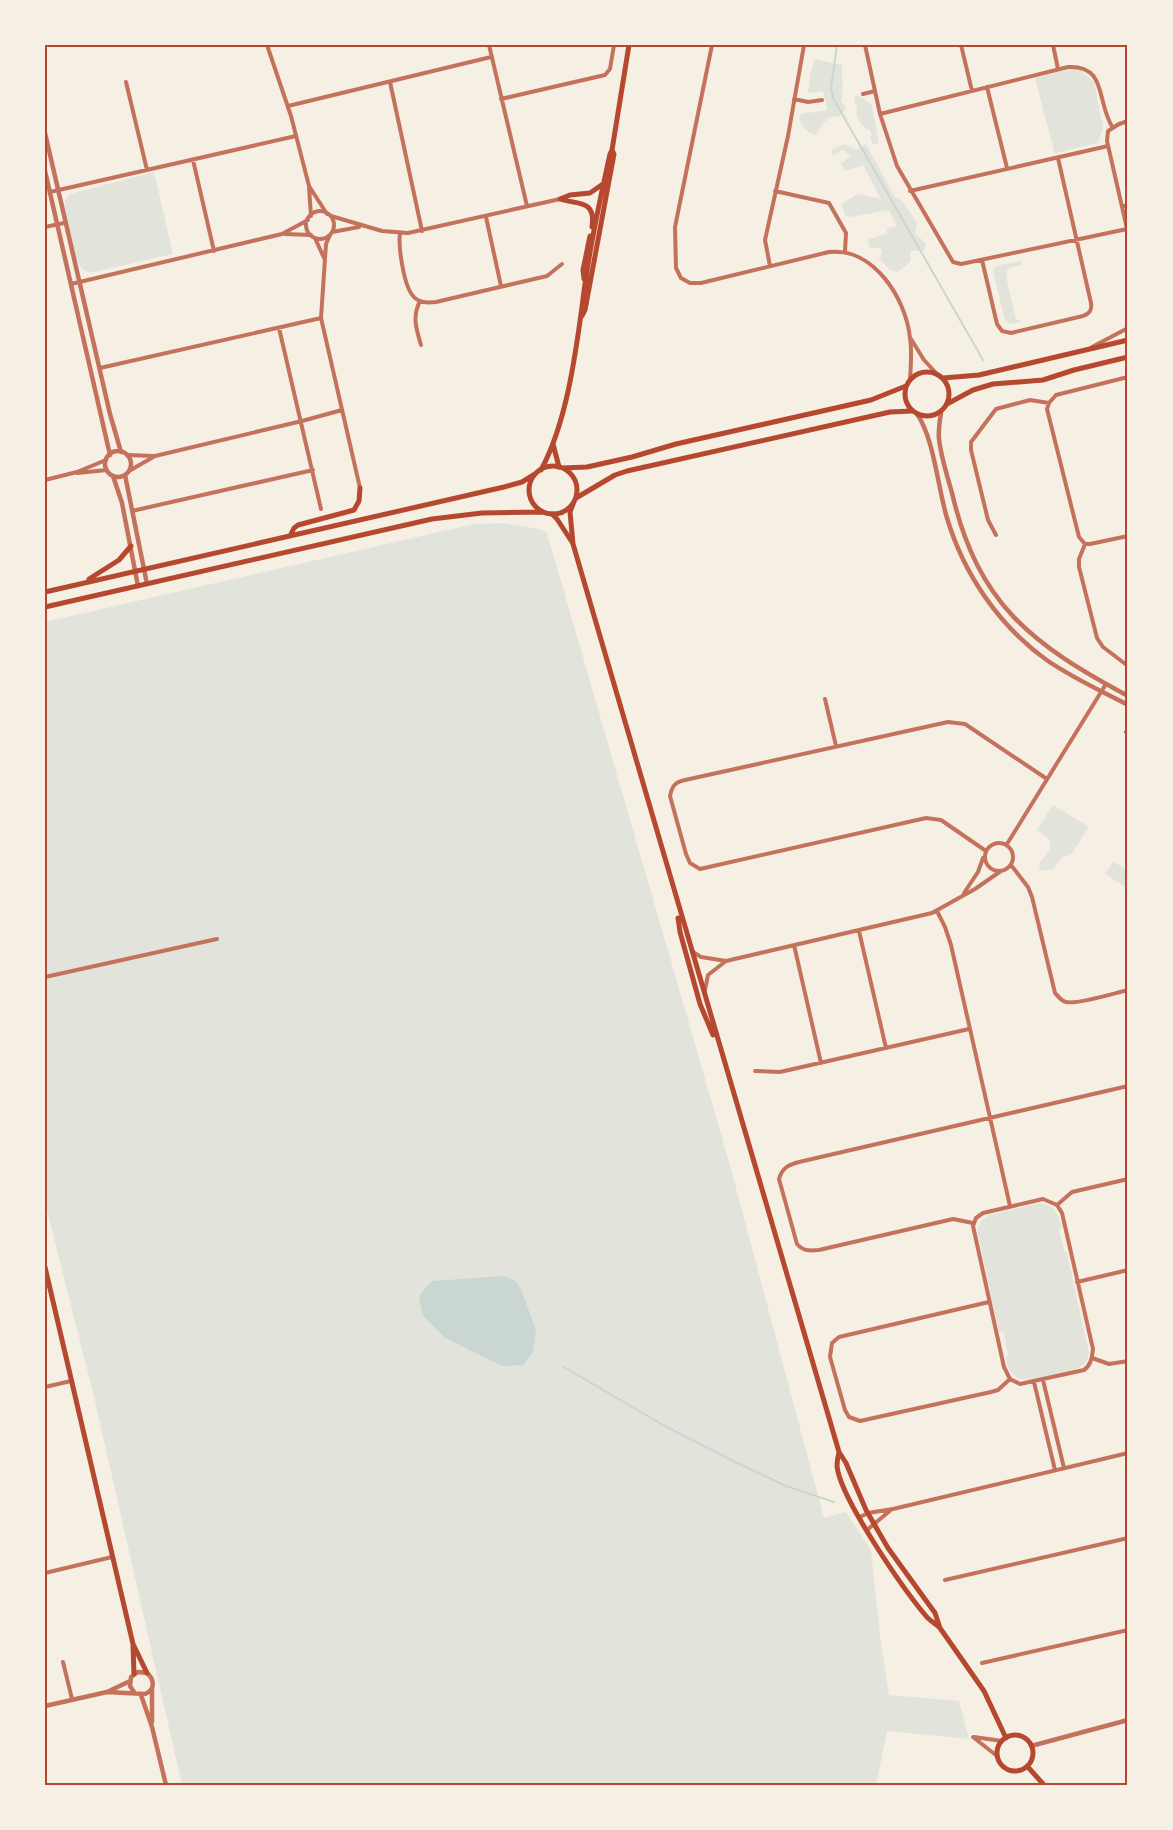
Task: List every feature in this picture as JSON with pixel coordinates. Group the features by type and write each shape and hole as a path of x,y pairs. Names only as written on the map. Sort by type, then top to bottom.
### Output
{"main road":[{"path":"543,512 534,505 530,495 530,484 553,442 565,397 581,318 603,184 612,150 629,45"},
{"path":"581,318 585,310 608,193 614,154 612,150"},
{"path":"560,199 570,195 590,193 603,184"},
{"path":"560,199 581,203 592,212 591,231 583,270 585,287"},
{"path":"914,413 906,402 906,386 910,380 922,372 940,376 979,375 1128,340"},
{"path":"947,404 973,390 993,384 1043,380 1074,369 1128,357"},
{"path":"45,607 432,519 482,513 543,512 552,514 567,510 574,501 615,475 627,471 890,412 914,413 929,417 941,412 947,404 950,393 946,382 940,376"},
{"path":"45,592 504,487 522,482 552,466 587,467 632,458 660,448 871,400 906,386"},
{"path":"553,442 561,468 575,481 577,487 570,512 573,544 839,1452 874,1524 888,1548 935,1613 940,1628"},
{"path":"291,534 298,525 354,510 359,501 360,489"},
{"path":"552,514 573,544"},
{"path":"82,583 119,560 131,546"},
{"path":"677,904 680,932 700,1004 721,1055"},
{"path":"45,1267 112,1557 134,1644 147,1673"},
{"path":"839,1452 837,1466 852,1504 918,1606 940,1628 984,1691 1004,1740"},
{"path":"134,1644 134,1674"},
{"path":"1011,1736 1021,1737 1031,1746 1032,1758 1027,1766 1012,1771 1002,1766 997,1751 1004,1740 1011,1736"},
{"path":"1027,1766 1044,1785"}],"street":[{"path":"267,45 288,106 309,186 307,229 325,262"},
{"path":"489,45 527,206"},
{"path":"501,99 602,76 610,69 614,45"},
{"path":"712,45 675,227 676,268 681,279 690,283 701,283 829,252 845,251 858,255 894,291 905,315 910,339 910,380"},
{"path":"771,266 765,240 804,45"},
{"path":"865,45 880,114 897,166 951,260 961,264 1076,239 1128,231 1107,141 1108,131 1128,121"},
{"path":"961,45 972,91"},
{"path":"1053,45 1058,69"},
{"path":"288,106 491,57"},
{"path":"880,114 1058,69 1080,66 1090,70 1096,79 1108,121 1113,128"},
{"path":"390,81 422,231"},
{"path":"126,82 147,170"},
{"path":"987,87 1007,168"},
{"path":"863,94 875,91"},
{"path":"794,99 808,102 822,100"},
{"path":"45,134 114,432 130,463 127,473 131,511 147,584"},
{"path":"50,192 296,136"},
{"path":"910,191 1108,146"},
{"path":"982,260 997,324 1002,331 1015,332 1083,316 1090,312 1091,303 1058,158"},
{"path":"193,159 214,251"},
{"path":"45,171 110,455"},
{"path":"309,186 334,224 326,244 321,318 360,489"},
{"path":"776,191 829,203 848,237 845,251"},
{"path":"71,284 282,234 319,212 362,226 400,233 422,231 560,199"},
{"path":"1122,207 1128,205"},
{"path":"486,217 501,286"},
{"path":"45,227 64,223"},
{"path":"282,234 322,239 331,234 362,226"},
{"path":"400,233 400,248 409,289 420,301 436,302 548,276 562,264"},
{"path":"420,301 414,312 420,345"},
{"path":"100,368 321,318"},
{"path":"279,328 321,509"},
{"path":"1089,349 1128,328"},
{"path":"910,339 924,360 940,376"},
{"path":"1085,544 1079,537 1047,409 1056,394 1128,377"},
{"path":"996,536 988,520 971,442 996,409 1030,400 1049,403"},
{"path":"45,480 77,472 106,460 110,455 155,456 342,410"},
{"path":"941,412 938,438 958,522 986,582 1019,623 1038,640 1065,660 1128,696"},
{"path":"914,413 926,429 948,520 972,578 1009,627 1028,645 1049,662 1128,705"},
{"path":"113,476 127,473 155,456"},
{"path":"106,460 107,470 113,476 120,494 138,586"},
{"path":"77,472 107,470"},
{"path":"131,511 313,470"},
{"path":"1085,544 1128,536"},
{"path":"1085,544 1078,559 1079,567 1097,638 1103,647 1128,666"},
{"path":"1007,844 1106,684"},
{"path":"825,699 836,746"},
{"path":"1001,871 990,868 986,862 985,853 941,820 926,819 700,869 690,863 670,796 674,784 685,780 948,722 964,724 1047,779"},
{"path":"692,951 701,957 726,961 937,911 1011,865 1014,856 1007,844 995,843 985,853 978,872 964,894"},
{"path":"1011,865 1028,887 1032,897 1055,993 1060,999 1069,1002 1078,1001 1128,990"},
{"path":"937,911 944,922 951,945 1010,1206"},
{"path":"859,931 886,1048"},
{"path":"45,977 218,939"},
{"path":"794,945 821,1063"},
{"path":"705,993 708,975 726,961"},
{"path":"755,1071 780,1072 969,1029"},
{"path":"974,1223 953,1219 809,1251 797,1244 779,1179 786,1167 799,1162 1128,1086"},
{"path":"1057,1205 1072,1192 1128,1179"},
{"path":"1043,1199 1057,1205 1062,1213 1093,1349 1090,1364 1084,1370 1034,1383 1020,1384 1010,1379 1004,1367 972,1229 983,1213 1010,1206 1043,1199"},
{"path":"1077,1282 1128,1270"},
{"path":"989,1302 838,1337 832,1343 830,1357 845,1410 849,1417 860,1421 991,1392 998,1390 1010,1379"},
{"path":"1092,1358 1109,1364 1128,1360"},
{"path":"1043,1380 1064,1468"},
{"path":"45,1387 71,1381"},
{"path":"1034,1383 1055,1470"},
{"path":"860,1517 868,1513 1128,1453"},
{"path":"867,1530 893,1509"},
{"path":"945,1580 1128,1538"},
{"path":"45,1573 112,1557"},
{"path":"982,1663 1128,1630"},
{"path":"63,1662 72,1699"},
{"path":"134,1692 130,1681 134,1674 143,1671 147,1673 153,1680 153,1727"},
{"path":"106,1692 130,1681"},
{"path":"45,1706 106,1692 134,1692 141,1695 152,1689"},
{"path":"141,1695 153,1727 166,1785"},
{"path":"1031,1746 1128,1720"},
{"path":"998,1756 973,1737 1004,1740"}],"shaded area":[{"path":"815,59 842,65 841,100 846,108 839,117 832,116 823,123 816,135 805,130 799,118 801,114 827,110 823,91 808,93"},
{"path":"1070,69 1080,70 1094,82 1103,127 1098,143 1056,153 1035,78"},
{"path":"855,96 859,96 872,105 879,143 873,145 870,130 866,129 857,118"},
{"path":"844,144 856,150 866,144 894,196 904,203 917,223 915,234 926,243 924,251 910,251 911,261 898,272 890,270 880,259 882,250 871,248 868,244 869,239 887,234 887,228 897,226 889,210 851,217 845,215 842,204 857,194 878,198 882,201 863,165 845,171 841,163 851,157 843,150 832,156 831,150"},
{"path":"154,172 173,254 90,273 84,270 77,259 69,234 65,208 67,198 70,194"},
{"path":"1021,261 1022,265 1008,268 1006,276 1016,320 1021,322 1010,324 1005,321 993,270 996,266"},
{"path":"504,523 539,529 547,533 728,1158 824,1518 846,1512 871,1550 889,1695 959,1701 969,1739 887,1731 876,1785 182,1785 94,1397 45,1202 45,622 474,524"},
{"path":"1053,805 1089,827 1071,855 1062,857 1054,869 1039,871 1040,862 1050,849 1050,842 1037,830"},
{"path":"1113,861 1128,871 1128,889 1105,874"},
{"path":"1040,1203 1052,1208 1062,1227 1059,1229 1064,1251 1067,1253 1089,1353 1083,1365 1078,1368 1050,1376 1022,1379 1014,1376 1008,1366 1003,1332 999,1332 977,1230 981,1221 989,1215"},
{"path":"504,1276 516,1281 536,1330 533,1352 523,1365 503,1366 473,1352 444,1337 422,1314 419,1298 424,1289 433,1281"}],"waterway":[{"path":"837,45 831,88 833,98 983,360"},
{"path":"564,1367 663,1425 735,1462 786,1486 834,1502"}]}
